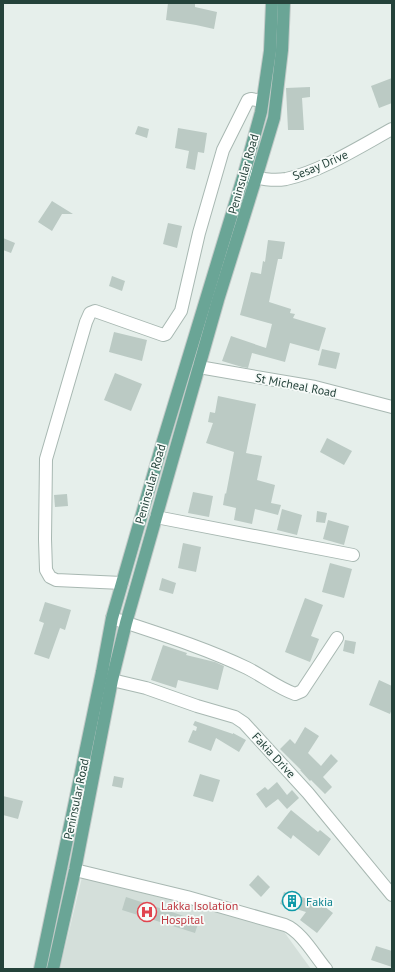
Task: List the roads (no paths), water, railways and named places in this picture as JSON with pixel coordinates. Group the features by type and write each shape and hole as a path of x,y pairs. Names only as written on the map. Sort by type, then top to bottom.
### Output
{"main road":[{"name":"Peninsular Road","path":"40,969 101,679 112,618 163,441 244,174 261,112 270,51 272,3"},
{"name":"Peninsular Road","path":"53,969 75,870 112,680 126,623 174,449 274,118 282,50 284,3"}],"street":[{"path":"122,583 56,580 50,577 46,570 46,458 90,313 95,311 163,336 168,332 181,311 199,233 223,150 248,100 251,99 262,101"},
{"name":"Sesay Drive","path":"244,174 256,178 285,179 312,171 392,129"},
{"name":"St Micheal Road","path":"199,367 315,387 392,407"},
{"path":"156,517 352,555"},
{"path":"112,618 167,636 247,668 295,694 302,691 337,638"},
{"name":"Fakia Drive","path":"112,680 146,688 197,706 235,717 244,723 308,793 392,895"},
{"path":"75,870 187,897 291,928 326,969"}],"place":[{"name":"Fakia","path":"292,901"},
{"name":"Lakka Isolation Hospital","path":"147,912"}]}
